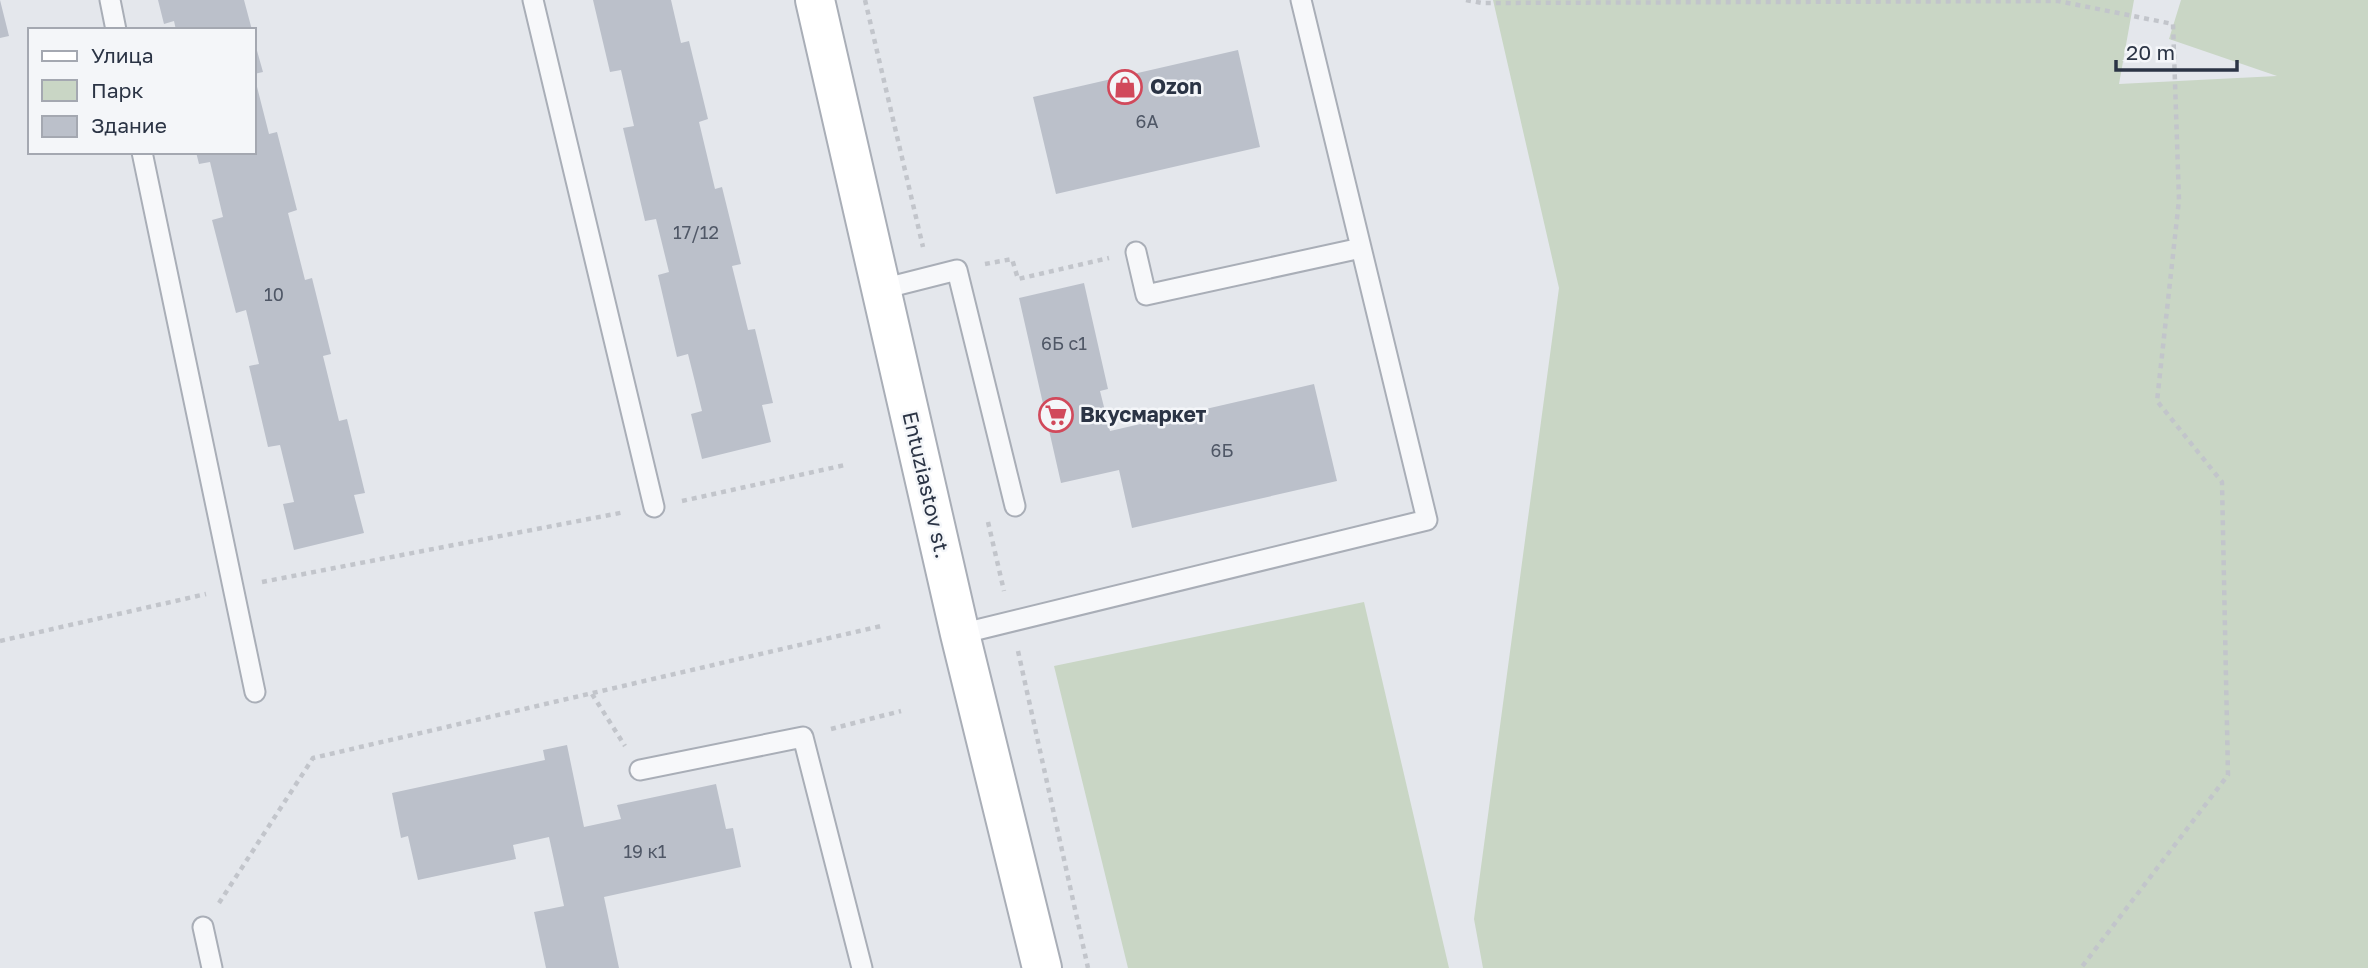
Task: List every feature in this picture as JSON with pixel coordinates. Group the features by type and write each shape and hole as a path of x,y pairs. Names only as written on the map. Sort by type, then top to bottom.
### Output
{"street":[{"name":"Entuziastov st.","path":"816,0 960,634 1042,968"}],"lane":[{"path":"110,0 116,28"},
{"path":"533,0 654,507"},
{"path":"960,634 1427,520 1301,0"},
{"path":"142,154 255,692"},
{"path":"1136,252 1146,295 1361,248"},
{"path":"881,289 957,270 1015,506"},
{"path":"640,770 803,737 862,968"},
{"path":"203,927 212,968"}],"path":[{"path":"1466,0 1482,4 2059,1 2173,24 2179,200 2157,401 2222,482 2228,775 2081,968"},
{"path":"957,270 1012,259 1018,279 1136,252"},
{"path":"0,641 233,588 654,507 845,465"},
{"path":"1011,622 1088,968"},
{"path":"203,927 313,758 881,626"},
{"path":"592,694 640,770"},
{"path":"803,737 901,711"}],"green space":[{"path":"1493,0 2134,0 2119,84 2277,76 2169,39 2181,0 2368,0 2368,968 1483,968 1474,919 1559,288"},
{"path":"1364,602 1449,968 1128,968 1054,666"}],"building":[{"path":"0,0 9,36 0,38"},
{"path":"158,0 244,0 251,28 176,28 174,21 164,24"},
{"path":"593,0 671,0 681,43 689,41 708,119 699,122 715,189 722,187 741,264 732,266 748,330 755,329 773,403 762,405 771,442 702,459 691,414 702,411 688,354 677,357 658,275 669,272 656,219 645,221 623,128 634,126 621,70 610,72"},
{"path":"256,47 263,72 256,74"},
{"path":"1238,50 1260,147 1056,194 1033,97"},
{"path":"256,83 269,134 277,132 297,210 288,213 305,280 312,278 331,354 323,356 339,421 347,419 365,493 354,495 364,533 294,550 283,504 294,502 280,445 268,447 249,366 259,364 246,310 236,313 212,220 223,217 210,162 199,164 196,154 256,154"},
{"path":"1084,283 1108,389 1100,391 1110,431 1314,384 1337,481 1132,528 1119,470 1061,483 1019,298"},
{"path":"567,745 584,827 621,819 617,805 716,784 726,829 733,828 741,867 604,897 619,968 546,968 534,912 564,906 549,837 513,845 516,859 418,880 408,836 401,838 392,793 545,760 543,750"}],"place":[{"name":"Ozon","path":"1125,87"},
{"name":"Вкусмаркет","path":"1056,415"}]}
